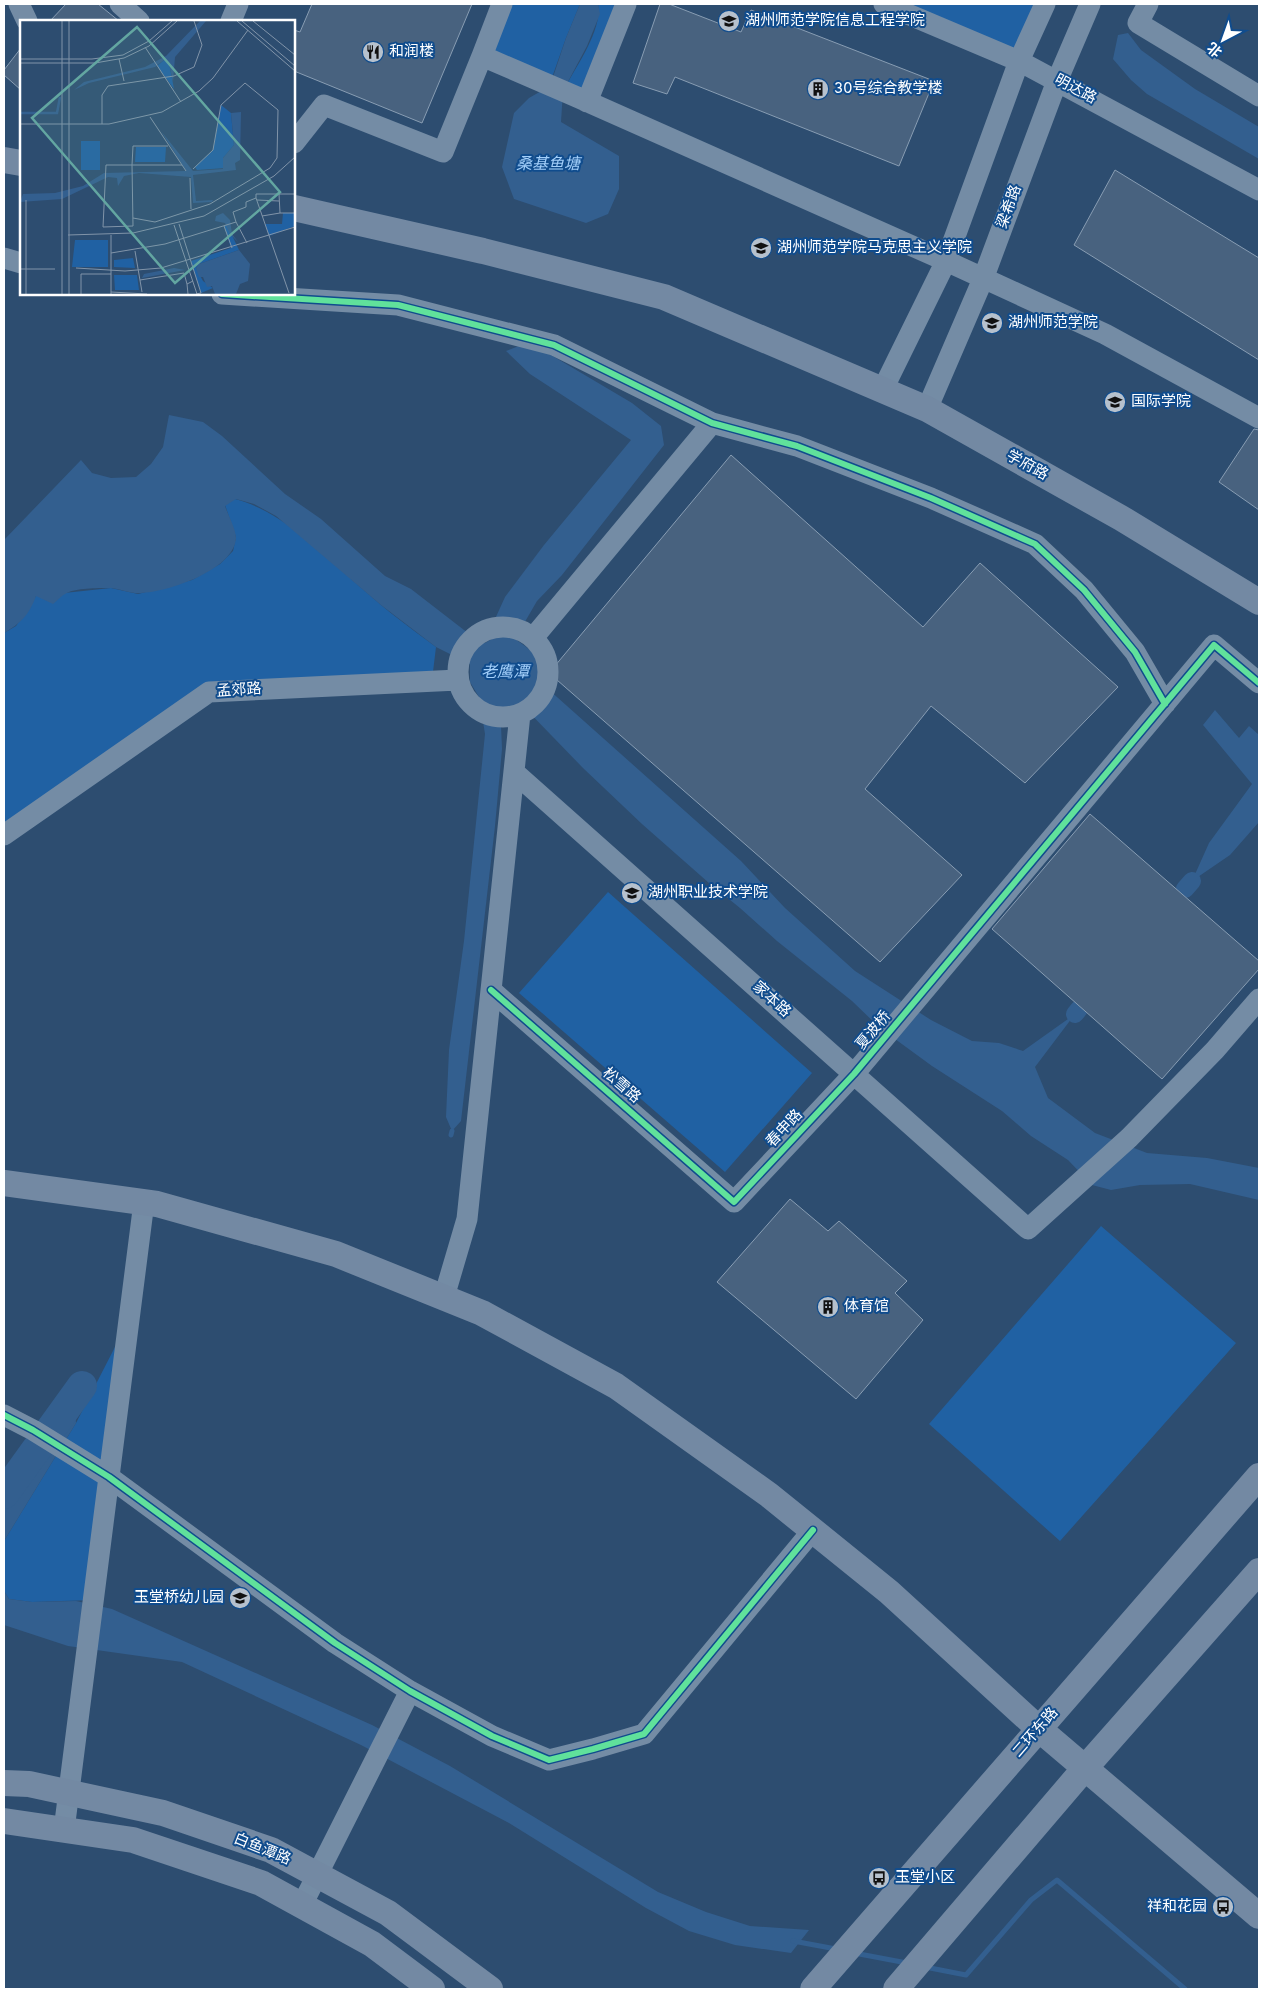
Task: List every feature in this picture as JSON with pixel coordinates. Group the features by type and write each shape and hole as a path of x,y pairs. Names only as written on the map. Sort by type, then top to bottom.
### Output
{"main road":[{"path":"4,160 20,163"},
{"name":"学府路","path":"295,208 518,260 664,297 928,409 1121,518 1259,602"},
{"path":"4,1183 144,1202 336,1254 482,1313 616,1386 769,1495 889,1592 1039,1729 1259,1916"},
{"name":"二环东路","path":"813,1989 1259,1476"},
{"path":"896,1989 1085,1768 1259,1571"},
{"name":"白鱼潭路","path":"4,1782 29,1784 172,1816 271,1850 388,1914 490,1989"},
{"path":"4,1821 133,1840 261,1882 372,1944 432,1989"}],"street":[{"path":"19,4 27,20"},
{"path":"120,4 138,20"},
{"path":"231,20 238,4"},
{"path":"295,142 324,105 443,152 502,4"},
{"path":"587,102 626,4"},
{"name":"明达路","path":"884,4 1019,61 1259,190"},
{"path":"883,390 946,261 1019,61 1045,4"},
{"name":"梁希路","path":"928,409 983,279 1057,80 1090,4"},
{"path":"1148,4 1138,23 1259,96"},
{"path":"482,56 946,261 1105,334 1259,418"},
{"path":"4,258 20,263"},
{"path":"238,295 398,305 554,345 712,423 797,446 931,498 1035,544 1084,590 1130,645 1165,704"},
{"path":"528,634 712,423"},
{"path":"485,631 528,634 543,650 548,664 547,682 543,694 533,706 517,714 480,711 466,698 459,671 467,645 485,631"},
{"name":"夏波桥","path":"854,1074 1214,644 1259,683"},
{"name":"孟郊路","path":"4,836 209,692 459,671"},
{"path":"444,1297 467,1219 514,772 517,714"},
{"name":"家本路","path":"514,772 1028,1228 1129,1138 1215,1050 1259,999"},
{"name":"松雪路","path":"491,990 734,1202"},
{"name":"春申路","path":"734,1202 854,1074"},
{"path":"64,1830 144,1202"},
{"path":"4,1416 33,1430 109,1477 335,1642 410,1692 492,1736 549,1760 644,1734 813,1530"},
{"path":"302,1905 410,1692"}],"shaded area":[{"path":"502,4 580,4 549,86 482,56"},
{"path":"598,4 626,4 587,102 563,91 592,37 598,14"},
{"path":"884,4 1045,4 1019,61"},
{"path":"235,499 272,515 289,526 321,551 400,620 436,647 432,680 209,692 4,835 4,633 16,626 36,596 111,588 138,594 192,580 220,564 233,551 236,537 225,505"},
{"path":"608,892 812,1073 725,1172 519,993"},
{"path":"1101,1226 1236,1343 1060,1541 929,1424"},
{"path":"127,1335 93,1600 32,1602 9,1599 4,1591 4,1541 76,1423 115,1347"}],"water":[{"name":"桑基鱼塘","path":"580,4 598,4 600,14 587,46 563,91 561,122 619,156 619,189 608,214 586,223 514,199 502,167 514,113 529,98 550,86"},
{"path":"1128,33 1141,50 1195,89 1259,127 1259,159 1147,94 1131,80 1113,59 1118,35"},
{"name":"老鹰潭","path":"529,342 632,403 661,426 664,445 562,575 537,601 515,639 527,648 537,660 539,681 741,861 785,908 855,971 931,1020 972,1041 999,1043 1023,1051 1075,1014 1035,1067 1048,1098 1095,1133 1147,1153 1207,1158 1259,1168 1259,1200 1190,1184 1140,1185 1111,1190 1092,1185 1068,1160 1031,1136 1002,1111 932,1066 880,1028 852,1001 777,941 642,824 583,768 521,704 507,708 501,725 502,749 495,826 461,1121 452,1131 446,1117 449,1050 464,941 485,734 479,697 470,682 470,664 436,647 381,605 276,516 254,504 236,499 225,506 236,534 232,550 224,560 212,569 182,584 153,592 137,593 111,588 84,589 67,593 53,604 36,596 24,618 4,633 4,540 81,460 92,473 111,478 136,477 151,464 163,447 169,415 203,422 222,436 285,494 321,519 385,576 411,589 464,630 485,643 492,639 495,619 505,597 544,545 631,440 530,374 506,351"},
{"path":"1215,710 1239,738 1249,726 1259,735 1259,822 1230,855 1192,881 1209,843 1252,784 1203,725"},
{"path":"74,1396 76,1423 4,1541 4,1473 51,1408"},
{"path":"4,1591 9,1599 32,1602 76,1601 112,1609 372,1725 450,1766 658,1892 706,1912 750,1926 809,1930 791,1953 735,1945 689,1931 646,1908 509,1823 361,1745 182,1662 68,1646 4,1625"}],"building":[{"path":"66,4 98,4 118,20 51,20"},
{"name":"和润楼","path":"312,4 472,4 422,123 295,71 295,30 300,32"},
{"name":"30号综合教学楼","path":"660,4 669,4 741,32 751,10 934,81 899,166 675,77 667,94 633,83"},
{"path":"20,49 20,89 4,75 4,70"},
{"path":"1115,170 1259,258 1259,360 1074,245"},
{"path":"1254,429 1259,430 1259,510 1219,482"},
{"path":"731,455 923,627 980,563 1118,687 1025,783 931,706 865,789 962,875 880,962 549,673"},
{"path":"1090,814 1259,961 1259,969 1162,1079 992,929"},
{"name":"体育馆","path":"790,1199 828,1231 839,1221 907,1281 895,1293 923,1320 856,1399 717,1282"}],"waterway":[{"path":"1185,889 1192,881"},
{"path":"1075,1014 1079,1009"},
{"path":"451,1135 452,1131"},
{"path":"4,1494 82,1386"},
{"path":"925,1967 966,1975 1031,1900 1057,1880 1185,1989"},
{"path":"793,1941 836,1949"},
{"path":"854,1953 907,1963"}],"cycle path":[{"path":"238,295 398,305 554,345 712,423 797,446 931,498 1035,544 1084,590 1135,652 1165,704"},
{"path":"491,990 734,1202 854,1074 1214,645 1259,683"},
{"path":"4,1415 33,1430 109,1477 335,1643 410,1691 492,1736 549,1760 644,1734 813,1530"}],"place":[{"name":"湖州师范学院信息工程学院","path":"729,21"},
{"name":"和润楼","path":"373,52"},
{"name":"30号综合教学楼","path":"818,89"},
{"name":"湖州师范学院马克思主义学院","path":"761,248"},
{"name":"湖州师范学院","path":"992,323"},
{"name":"国际学院","path":"1115,402"},
{"name":"湖州职业技术学院","path":"632,893"},
{"name":"体育馆","path":"828,1307"},
{"name":"玉堂桥幼儿园","path":"240,1598"},
{"name":"玉堂小区","path":"879,1878"},
{"name":"祥和花园","path":"1223,1907"}]}
